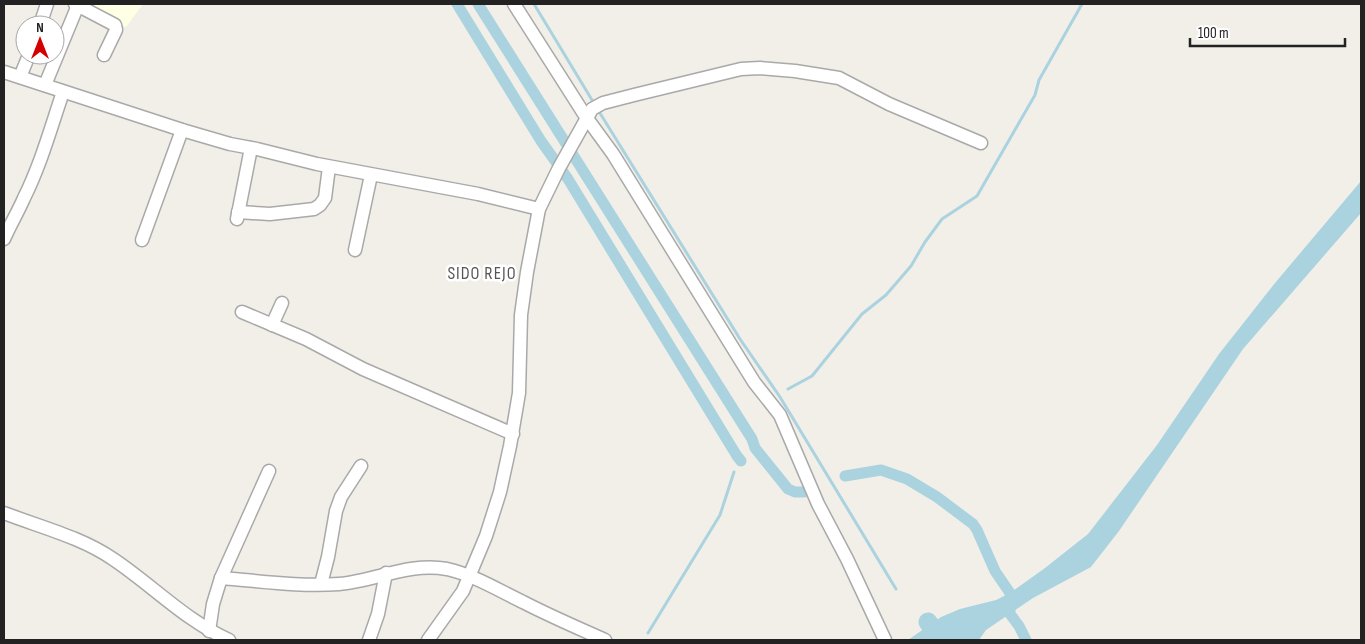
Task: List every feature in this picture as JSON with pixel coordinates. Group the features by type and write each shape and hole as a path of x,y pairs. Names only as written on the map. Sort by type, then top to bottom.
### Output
{"street":[{"path":"45,85 77,4 115,25 116,30 104,55"},
{"path":"514,4 594,110 613,154 754,382 771,401 780,415 818,504 883,637"},
{"path":"20,77 25,65"},
{"path":"428,640 463,591 486,536 500,492 519,393 521,316 539,209 559,168 594,110 741,70 760,68 839,78 888,104 981,143"},
{"path":"4,72 182,130 250,148 329,167 478,194 539,209"},
{"path":"4,239 8,214 28,190 63,92"},
{"path":"142,240 182,130"},
{"path":"250,148 237,216 314,209 325,198 329,167"},
{"path":"355,250 371,175"},
{"path":"272,325 282,303"},
{"path":"242,312 306,339 363,369 512,434"},
{"path":"321,584 336,511 341,497 361,466"},
{"path":"209,631 213,604 221,578 269,471"},
{"path":"4,513 89,546 112,558 209,631 229,640"},
{"path":"221,578 321,584 355,582 386,573 423,568 445,569 470,575 605,640"},
{"path":"369,640 378,614 386,573"}],"shaded area":[{"path":"83,4 143,4 126,27"}],"water":[{"path":"1361,181 1361,213 1243,349 1119,531 1091,567 1033,598 986,630 979,640 908,640 941,617 960,609 996,600 1010,593 1088,534 1157,445 1219,354 1275,283"}],"waterway":[{"path":"457,4 541,141 568,179 741,461"},
{"path":"478,4 752,439 755,448 788,489 795,492 804,492"},
{"path":"534,4 595,105"},
{"path":"788,389 812,376 862,314 886,295 911,266 925,242 942,219 977,196 1035,95 1039,80 1082,4"},
{"path":"598,110 740,339 780,397 896,589"},
{"path":"845,476 881,470 907,479 937,497 973,524 995,571 1010,593 1010,614 1026,640"},
{"path":"648,633 720,515 734,472"},
{"path":"928,622 941,640"}],"district":[{"name":"SIDO REJO","path":"482,273"}]}
